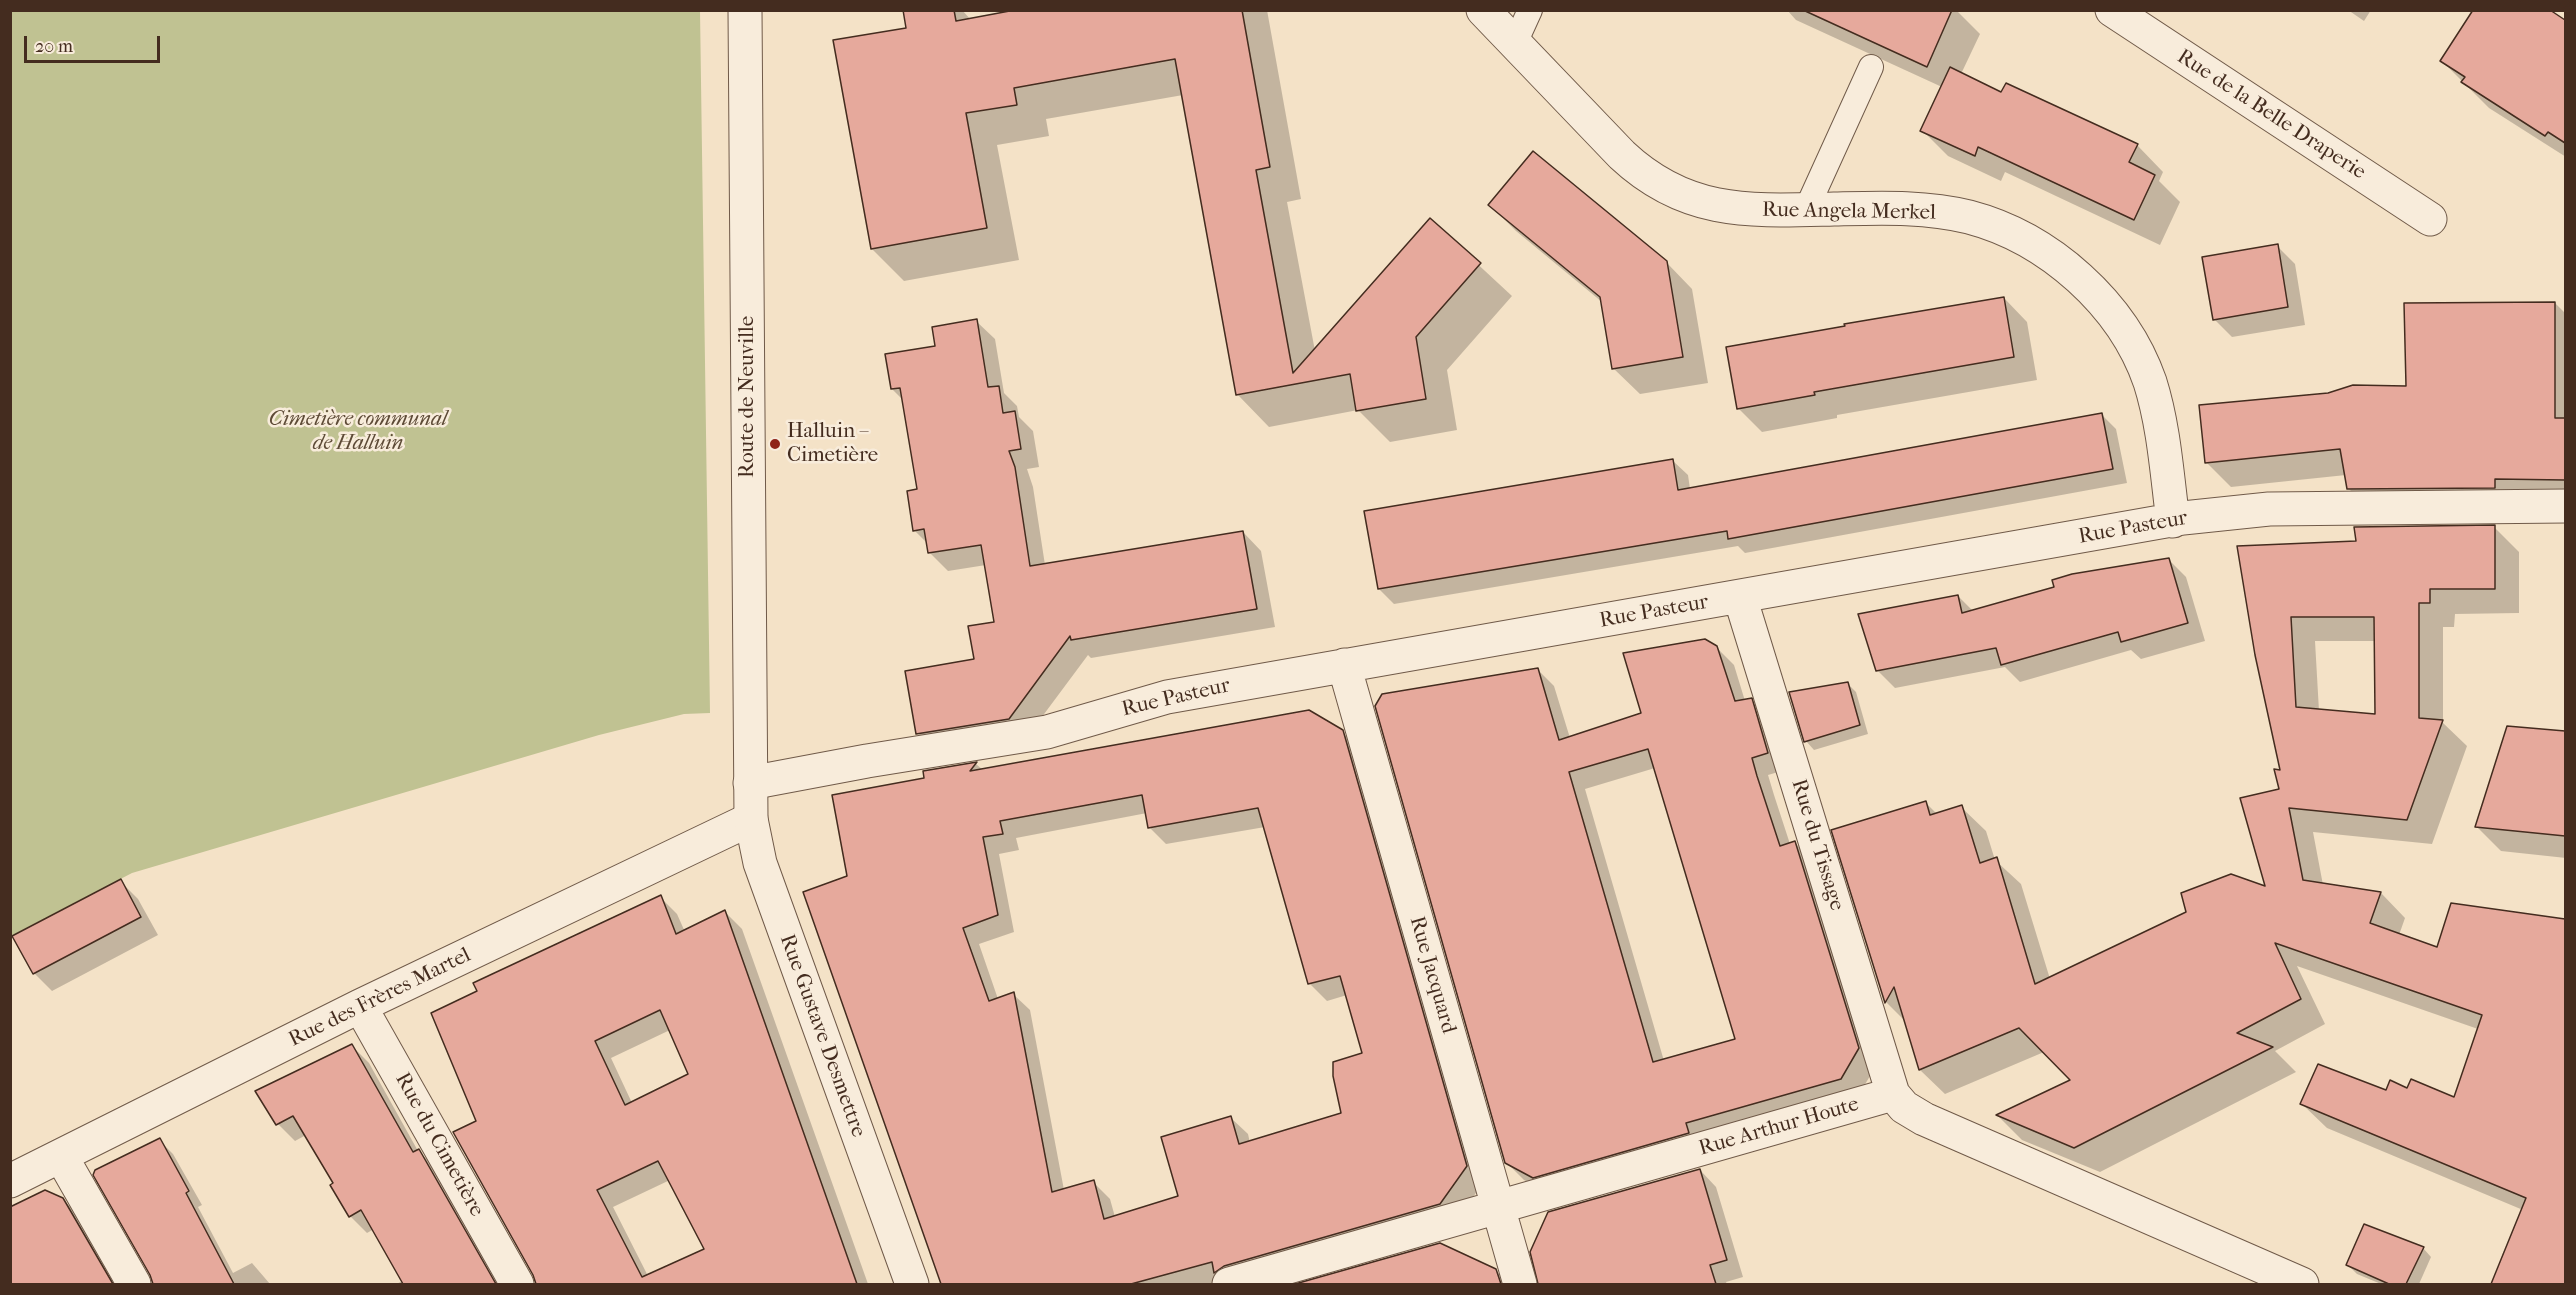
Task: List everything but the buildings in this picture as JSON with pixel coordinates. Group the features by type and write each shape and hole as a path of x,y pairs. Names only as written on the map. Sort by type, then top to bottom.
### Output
{"street":[{"name":"Route de Neuville","path":"745,10 750,783"},
{"name":"Rue Angela Merkel","path":"1483,10 1623,155 1654,181 1673,192 1711,205 1752,211 1895,208 1968,217 2016,234 2061,263 2102,301 2139,356 2155,401 2172,520"},
{"name":"Rue de la Belle Draperie","path":"2112,10 2430,219"},
{"name":"Rue Pasteur","path":"750,783 867,761 1047,732 1157,699 2172,520 2269,509 2565,506"},
{"name":"Rue du Tissage","path":"1740,597 1893,1094"},
{"name":"Rue Jacquard","path":"1344,665 1520,1284"},
{"name":"Rue Gustave Desmettre","path":"750,783 752,819 760,863 912,1284"},
{"name":"Rue des Frères Martel","path":"10,1181 360,1006 752,819"},
{"name":"Rue du Cimetière","path":"360,1006 517,1284"},
{"name":"Rue Arthur Houte","path":"1229,1284 1893,1094"},
{"path":"1893,1094 1904,1107 1924,1119 2302,1284"},
{"path":"61,1156 134,1284"}],"lane":[{"path":"1515,43 1530,10"},
{"path":"1806,210 1871,67"}],"green space":[{"name":"Cimetière communal de Halluin","path":"11,10 700,11 710,713 684,714 599,735 132,873 11,936"}],"place":[{"name":"Halluin – Cimetière","path":"775,444"}]}
